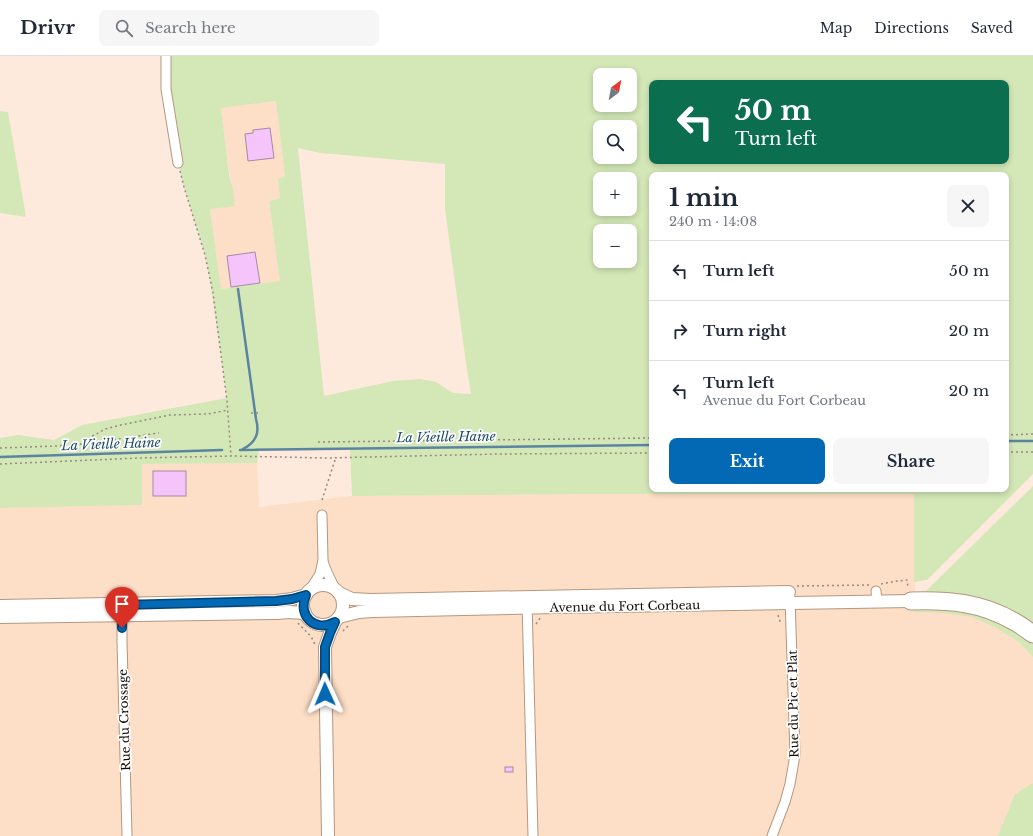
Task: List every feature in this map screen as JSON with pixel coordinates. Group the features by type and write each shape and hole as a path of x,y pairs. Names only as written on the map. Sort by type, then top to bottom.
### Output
{"highway":[{"path":"911,601 951,602 973,605 993,611 1016,622 1033,634"}],"street":[{"path":"166,56 166,90 178,163"},
{"path":"322,515 323,560 320,574 308,592 303,607 325,647"},
{"path":"323,560 327,572 342,599 343,606 342,612 330,633 325,647 328,836"},
{"path":"0,617 276,601 292,599 322,585 337,591"},
{"name":"Avenue du Fort Corbeau","path":"337,591 352,599 371,600 527,602 877,596 911,601"},
{"name":"Rue du Pic et Plat","path":"772,836 786,802 795,755 790,598"},
{"path":"527,602 533,836"},
{"name":"Avenue du Fort Corbeau","path":"337,620 359,612 527,602"},
{"path":"0,606 122,610 269,613 288,612 309,618 318,625 324,626 337,620"},
{"name":"Rue du Crossage","path":"122,610 127,836"}],"path":[{"path":"178,163 184,188 205,255 210,280 228,410 231,456"},
{"path":"82,444 90,437 105,429 121,425 170,415 208,414 228,410"},
{"path":"252,413 258,413"},
{"path":"0,448 82,444 158,433"},
{"path":"1009,435 1033,434"},
{"path":"318,442 649,438"},
{"path":"1009,452 1033,452"},
{"path":"0,464 231,456 336,457 649,453"},
{"path":"322,500 336,457"},
{"path":"317,691 334,692"}],"shaded area":[{"path":"276,101 285,178 278,179 280,198 269,201 281,281 221,289 210,209 235,205 227,158 221,108"},
{"path":"257,463 259,507 352,496 914,494 915,607 965,610 1033,643 1033,836 0,836 0,508 142,505 141,464"}],"green space":[{"path":"166,56 1033,56 1033,474 927,580 914,582 914,494 352,496 350,449 259,449 257,463 142,464 142,505 0,508 0,438 18,435 54,440 82,425 227,398 205,255 178,163","holes":["276,101 285,177 278,179 280,198 269,201 280,281 221,289 210,209 235,206 229,175 221,108","298,148 321,153 445,164 445,209 471,394 453,393 436,382 420,379 393,381 324,396"]},
{"path":"0,111 8,112 26,217 0,213"},
{"path":"1033,486 1033,628 920,597"},
{"path":"915,607 964,610 992,618 1033,643 1033,657 1019,642 995,627 972,617 946,613 915,612"},
{"path":"1033,783 1033,836 998,836 1015,794"}],"building":[{"path":"270,128 274,158 248,161 245,134 253,133 253,130"},
{"path":"255,252 260,283 231,287 227,256"},
{"path":"153,471 186,471 186,496 153,496"},
{"path":"505,767 513,767 513,772 505,772"}],"waterway":[{"path":"238,289 257,429 254,440 243,449"},
{"name":"La Vieille Haine","path":"1009,441 1033,441"},
{"name":"La Vieille Haine","path":"240,450 649,445"},
{"name":"La Vieille Haine","path":"0,457 222,450"}],"route":[{"path":"122,628 122,605 276,601 306,595 303,607 308,618 312,622 324,626 335,622 325,647 325,694"}]}
